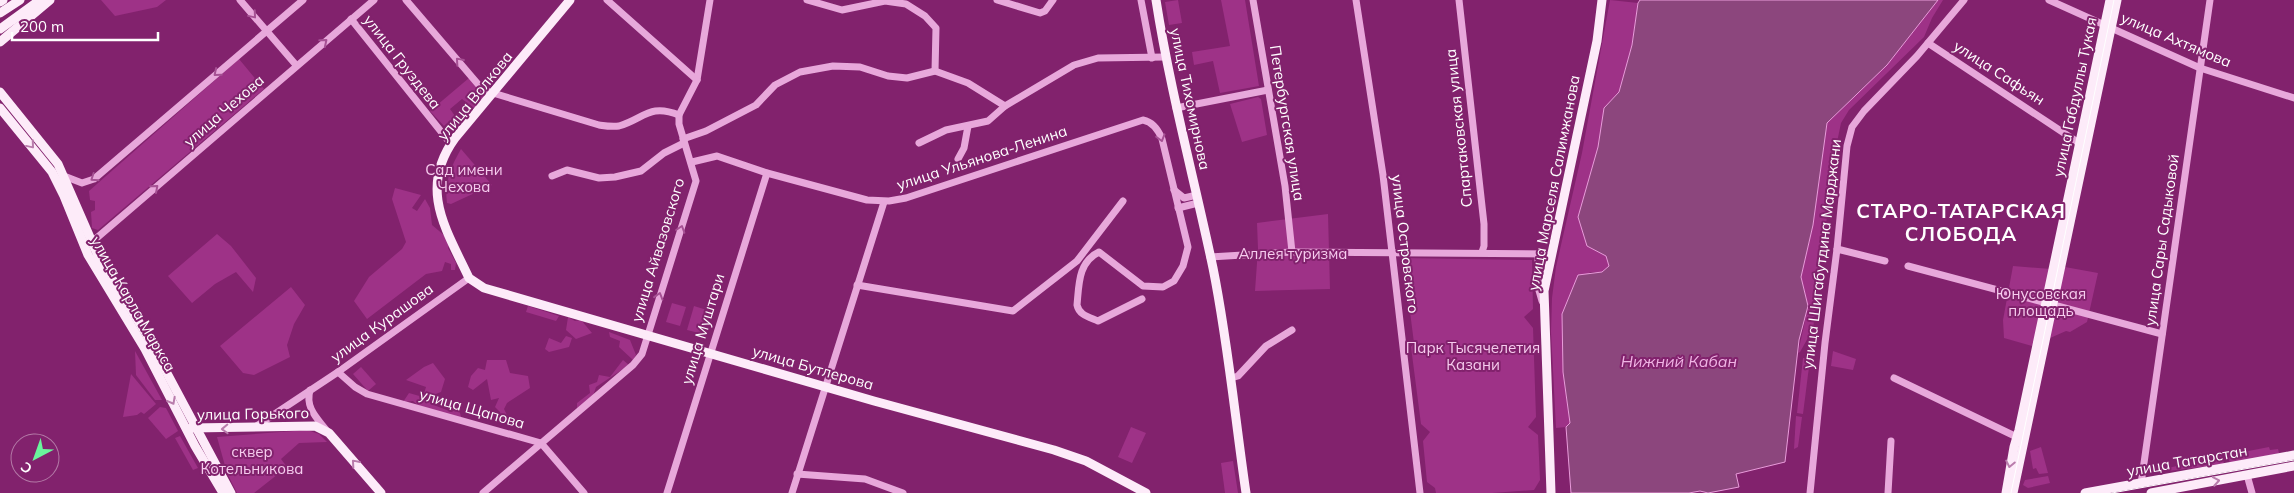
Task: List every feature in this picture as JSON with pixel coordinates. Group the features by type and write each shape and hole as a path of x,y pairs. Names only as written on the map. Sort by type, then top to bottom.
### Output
{"main road":[{"path":"0,13 20,0"},
{"path":"0,29 40,0"},
{"path":"0,42 50,0"},
{"name":"улица Волкова","path":"469,278 441,218 437,203 437,186 451,144 570,0"},
{"name":"улица Тихомирнова","path":"1156,0 1165,57 1210,257 1231,378 1246,493"},
{"name":"улица Марселя Салимжанова","path":"1551,493 1544,291 1597,41 1602,0"},
{"path":"1556,493 1548,300 1603,33 1606,0"},
{"name":"улица Габдуллы Тукая","path":"2006,493 2008,475 2020,439 2083,145 2107,26 2110,0"},
{"name":"улица Габдуллы Тукая","path":"2107,26 2117,0"},
{"name":"улица Карла Маркса","path":"0,92 49,151 64,176 92,242 164,366 212,477 223,493"},
{"name":"улица Карла Маркса","path":"0,108 52,172 88,255 230,493"},
{"name":"улица Бутлерова","path":"469,278 484,288 874,401 1054,450 1086,461 1146,493"},
{"name":"улица Горького","path":"191,428 315,426 329,433"},
{"path":"329,433 381,493"},
{"name":"улица Габдуллы Тукая","path":"2013,493 2024,447 2020,439"},
{"name":"улица Татарстан","path":"2084,493 2140,488 2294,456"},
{"name":"улица Татарстан","path":"2151,493 2294,466"}],"street":[{"path":"240,0 296,65"},
{"path":"64,176 82,183 94,179 303,0"},
{"name":"улица Чехова","path":"92,242 374,0"},
{"path":"406,0 483,90 599,125 612,127 620,126 646,112 659,111 680,115 697,80 710,0"},
{"path":"607,0 697,80"},
{"path":"807,0 842,10 885,1 906,4 925,16 936,28 935,71"},
{"path":"997,0 1040,13 1053,0"},
{"path":"1141,0 1152,58"},
{"name":"Петербургская улица","path":"1253,0 1284,186 1292,252"},
{"name":"улица Островского","path":"1356,0 1392,252 1420,493"},
{"name":"Спартаковская улица","path":"1459,0 1484,224 1484,246 1482,252"},
{"name":"улица Шигабутдина Марджани","path":"1810,493 1825,343 1848,146 1852,127 1864,111 1928,43 1964,0"},
{"name":"улица Ахтямова","path":"2050,0 2200,68 2294,98"},
{"name":"улица Сары Садыковой","path":"2140,488 2210,0"},
{"name":"улица Груздева","path":"351,19 451,144"},
{"name":"улица Сафьян","path":"1928,43 2083,145"},
{"path":"920,142 946,130 988,121 1005,106 1074,65 1098,58 1165,57"},
{"path":"552,176 567,170 599,178 615,177 641,171 683,141 756,104 775,85 800,72 833,66 860,67 888,76 907,78 935,71 968,83 1005,106"},
{"path":"1176,108 1268,90"},
{"name":"улица Айвазовского","path":"483,493 633,365 642,354 696,181 692,162 683,141 679,124 680,115"},
{"name":"улица Ульянова-Ленина","path":"692,162 717,156 766,173 867,200 884,202 906,198 1143,120 1149,121 1158,130 1178,208"},
{"path":"958,159 964,148 968,126"},
{"name":"улица Муштари","path":"667,493 766,173"},
{"path":"1174,190 1184,198 1198,199"},
{"path":"1142,299 1098,321 1078,310 1079,275 1091,256 1099,252 1143,286 1163,287 1174,281 1183,266 1188,247 1178,208 1198,199"},
{"path":"857,285 1013,311 1078,261 1123,201"},
{"path":"792,493 824,385 884,202"},
{"path":"1837,250 1885,261"},
{"path":"1210,257 1292,252 1552,254"},
{"path":"1538,254 1538,287 1544,308"},
{"path":"1908,266 2162,334"},
{"name":"улица Курашова","path":"254,427 338,372 469,278"},
{"path":"1231,378 1238,376 1266,346 1292,330"},
{"name":"улица Щапова","path":"338,372 366,394 541,443 584,493"},
{"path":"1894,378 2020,439"},
{"path":"310,390 308,398 309,408 329,433"},
{"path":"1888,493 1891,441"},
{"path":"797,474 865,479 903,493"},
{"path":"2248,476 2252,493"}],"green space":[{"path":"101,0 166,0 157,7 115,16"},
{"path":"1178,0 1182,23 1169,25 1165,2"},
{"path":"1221,0 1245,0 1259,86 1220,93 1213,61 1194,65 1192,52 1230,46"},
{"path":"1610,0 1638,3 1632,45 1619,92 1604,109 1587,246 1606,256 1609,266 1602,272 1590,272 1562,314 1563,372 1570,423 1566,427 1556,428 1551,332 1552,298 1556,267 1582,153"},
{"path":"1938,0 1943,0 1932,18 1924,37 1849,110 1841,123 1835,152 1813,329 1798,353 1808,307 1801,277 1813,225 1827,123 1887,65"},
{"path":"239,59 264,89 98,230 92,228 91,212 95,210 95,201 90,200 89,191"},
{"path":"469,78 485,97 474,108 462,99 450,109 455,116 444,126 430,111"},
{"path":"1258,97 1261,99 1267,135 1242,142 1230,104"},
{"name":"Сад имени Чехова","path":"461,149 492,185 451,204 447,203 447,182 451,168"},
{"path":"395,188 421,195 412,208 417,211 425,199 430,208 432,225 451,241 448,248 456,263 455,270 451,270 451,264 445,262 442,271 426,274 367,319 354,301 369,277 402,249 406,242 392,199"},
{"name":"Аллея туризма","path":"1328,214 1330,289 1255,291 1258,249 1257,223"},
{"path":"217,234 231,246 256,278 253,292 236,272 215,284 192,303 168,276"},
{"name":"Парк Тысячелетия Казани","path":"1401,258 1532,260 1533,309 1524,317 1533,328 1536,417 1528,427 1538,435 1540,480 1534,490 1492,493 1436,493 1435,488 1427,482 1423,441 1430,432 1421,424 1411,347 1414,343 1409,304 1406,301"},
{"name":"Юнусовская площадь","path":"2013,266 2064,270 2065,267 2098,273 2087,322 2070,332 2066,331 2032,346 2004,338 2003,320"},
{"path":"291,287 305,305 294,324 287,345 290,357 254,375 243,373 220,346"},
{"path":"672,303 686,307 680,326 666,322"},
{"path":"528,306 559,316 556,321 526,312"},
{"path":"694,306 710,311 703,334 687,330"},
{"path":"568,317 575,321 581,320 592,333 576,339 566,330"},
{"path":"609,332 630,340 636,355 633,360 619,347 620,341 610,337"},
{"path":"566,336 572,338 569,347 549,352 545,349 549,338 561,343"},
{"path":"135,351 162,400 155,400 136,375"},
{"path":"1833,351 1856,359 1853,370 1831,366"},
{"path":"1803,358 1810,359 1803,414 1797,413"},
{"path":"487,360 506,360 510,373 528,376 530,388 507,403 504,409 509,419 501,420 500,412 495,407 499,398 491,400 487,379 473,390 468,387 471,376 478,368 485,370"},
{"path":"623,360 629,365 596,387 593,396 577,410 577,403 590,393 589,385 597,382 599,375 610,377"},
{"path":"433,363 445,379 441,392 433,395 431,404 452,412 458,406 462,420 422,409 413,401 403,402 409,393 423,397 426,387 406,380"},
{"path":"361,367 376,384 368,391 353,374"},
{"path":"131,374 156,404 144,414 141,412 137,415 123,417"},
{"path":"160,407 166,408 178,431 166,439 148,418"},
{"path":"1796,416 1802,417 1798,447 1794,449"},
{"path":"1131,427 1146,433 1132,463 1118,457"},
{"name":"сквер Котельникова","path":"307,430 319,434 327,442 299,443 281,459 287,467 254,493 237,493 227,473 217,437"},
{"path":"180,436 198,468 193,470 175,438"},
{"path":"2041,447 2048,473 2039,474 2036,468 2033,469 2030,451"},
{"path":"2269,447 2270,450 2278,449 2279,453 2230,464 2228,455"},
{"path":"2222,456 2224,464 2169,471 2168,468"},
{"path":"1233,461 1238,493 1225,493 1221,463"},
{"path":"2048,476 2050,483 2028,488 2023,485 2025,480"}],"water":[{"name":"Нижний Кабан","path":"1640,0 1938,0 1887,65 1827,123 1813,225 1801,277 1808,306 1799,340 1785,462 1736,474 1739,487 1708,493 1700,491 1689,493 1571,493 1566,427 1570,423 1563,372 1562,314 1578,275 1602,272 1609,266 1606,256 1587,246 1578,217 1598,147 1604,108 1619,92 1632,45"}],"tram line":[{"path":"2011,493 2114,0"},
{"path":"2112,493 2294,460"}],"district":[{"name":"СТАРО-ТАТАРСКАЯ СЛОБОДА","path":"1961,222"}]}
